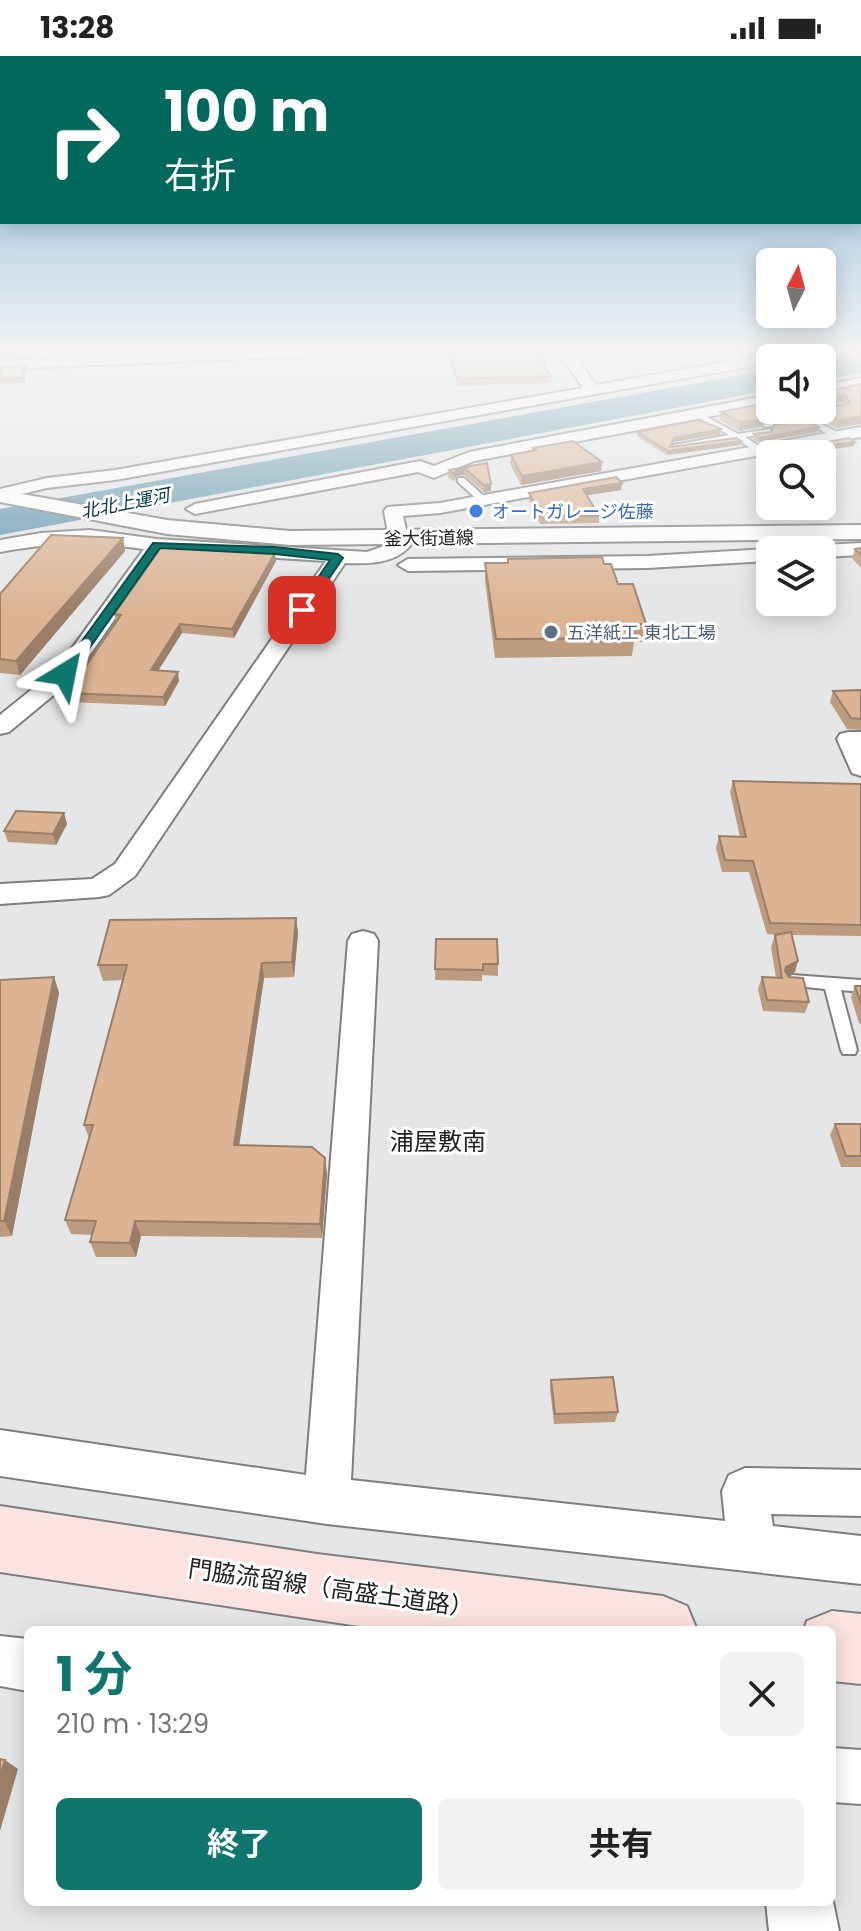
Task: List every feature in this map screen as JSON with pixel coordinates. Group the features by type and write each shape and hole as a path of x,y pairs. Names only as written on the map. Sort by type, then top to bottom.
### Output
{"main road":[{"name":"門脇流留線（高盛土道路）","path":"0,1539 317,1588 630,1626"},
{"path":"836,1646 861,1649"}],"street":[{"path":"5,496 27,487 115,475 325,438"},
{"path":"0,546 69,536 157,545 367,558 387,554 400,546 393,511 405,488 469,457 573,438"},
{"path":"393,511 484,501 756,451"},
{"path":"195,509 420,466 434,473"},
{"name":"釜大街道線","path":"5,496 117,520 262,536 400,538 861,532"},
{"path":"0,727 65,674 157,545"},
{"path":"836,550 861,549"},
{"path":"408,565 647,562 756,556"},
{"path":"0,894 99,888 125,870 338,558"},
{"path":"861,739 849,739 861,768"},
{"path":"327,1501 363,941"},
{"path":"0,1453 327,1501 861,1560"},
{"path":"752,1548 745,1491 861,1493"},
{"path":"0,1661 24,1664"},
{"path":"836,1775 861,1777"},
{"path":"801,1906 804,1931"}],"lane":[{"path":"674,447 728,438"},
{"path":"461,480 484,501"},
{"path":"792,981 861,986"},
{"path":"832,985 849,1050"}],"water":[{"name":"北北上運河","path":"396,438 518,438 0,535 0,509"}],"building":[{"path":"646,438 677,438 670,447 736,438 741,441 668,451"},
{"path":"849,438 855,442 836,445 836,440"},
{"path":"573,441 602,462 522,476 511,455 536,450 533,448"},
{"path":"487,463 491,484 484,485 464,468 456,469 455,475 449,470"},
{"path":"616,477 622,483 583,489 599,516 541,516 529,493"},
{"path":"51,535 123,538 16,661 0,659 0,594"},
{"path":"162,546 275,553 232,629 180,624 151,670 178,672 163,697 67,693 121,615 114,614"},
{"path":"602,557 604,564 611,564 618,584 633,584 646,624 630,624 634,638 496,639 485,563 508,563 508,559"},
{"path":"861,690 861,719 851,718 833,691"},
{"path":"733,781 861,784 861,925 770,923 753,861 725,860 719,836 746,837"},
{"path":"16,811 64,813 53,834 4,831"},
{"path":"296,918 292,962 262,963 234,1145 312,1147 325,1158 320,1224 135,1221 130,1243 90,1242 96,1221 65,1220 93,1125 84,1125 127,965 98,965 110,920"},
{"path":"791,932 798,961 786,967 785,971 789,977 803,978 809,1002 767,1000 762,977 782,978 775,935"},
{"path":"436,939 497,939 498,964 483,964 483,970 435,969"},
{"path":"54,977 4,1221 0,1221 0,980"},
{"path":"855,986 861,986 861,1004"},
{"path":"835,1124 861,1124 861,1156 846,1156"},
{"path":"613,1377 618,1412 555,1414 551,1380"},
{"path":"0,1759 5,1760 0,1777"}],"place":[{"name":"オートガレージ佐藤","path":"476,511"},
{"name":"五洋紙工 東北工場","path":"551,632"}],"district":[{"name":"浦屋敷南","path":"438,1141"}],"route":[{"path":"65,674 157,545 275,551 338,558 302,610"}]}
